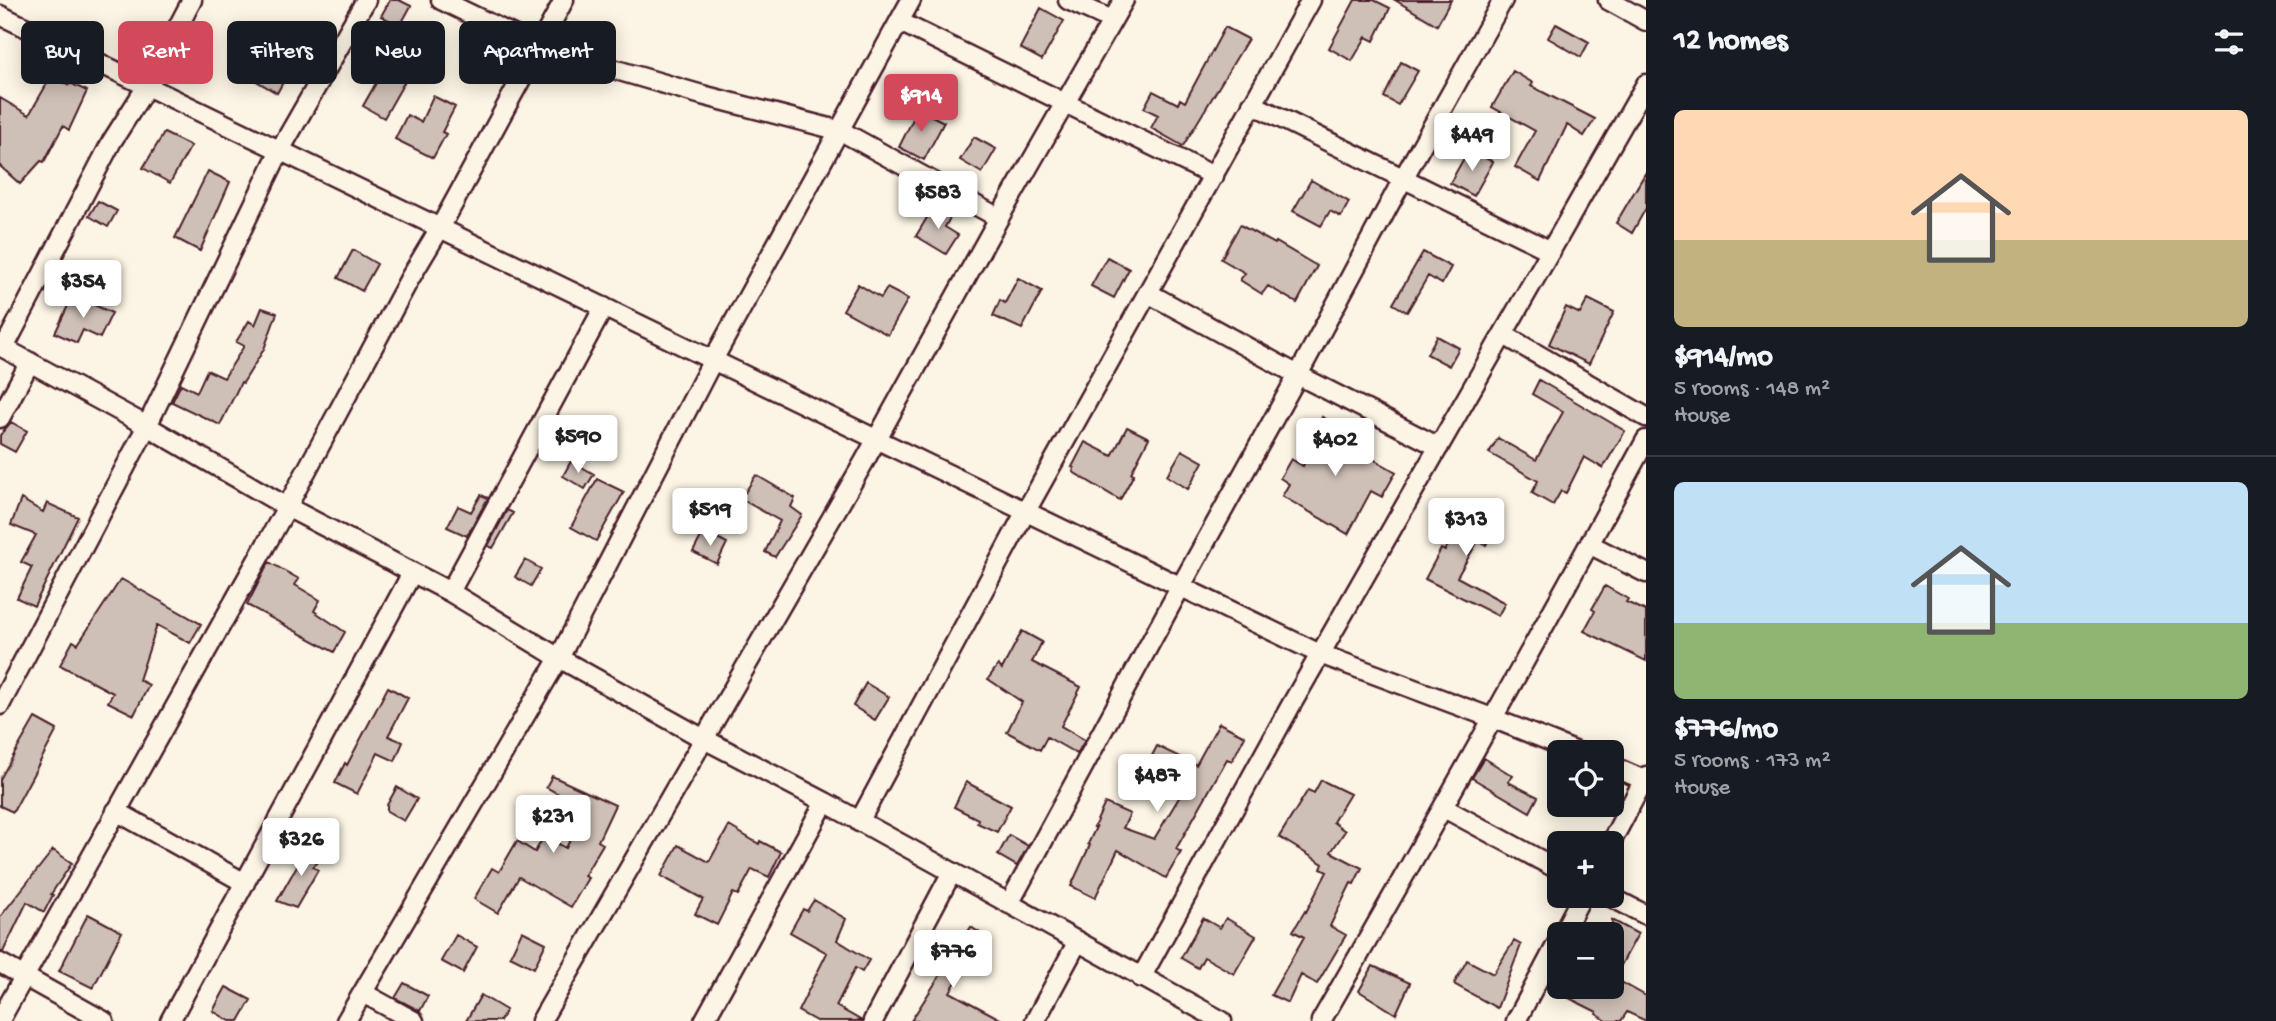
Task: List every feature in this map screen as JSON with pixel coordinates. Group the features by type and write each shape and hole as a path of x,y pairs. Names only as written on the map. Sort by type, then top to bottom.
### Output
{"street":[{"path":"5,0 0,13 1320,654 1547,740"},
{"path":"192,0 147,86 112,141 2,347 287,507 450,592 559,658 1078,941 1213,1019"},
{"path":"0,705 147,426 280,150 366,0"},
{"path":"441,0 484,21"},
{"path":"552,21 564,0"},
{"path":"346,1021 559,658 713,360 911,0"},
{"path":"1068,0 1112,20"},
{"path":"541,1021 877,439 1124,0"},
{"path":"859,822 1027,511 1311,0"},
{"path":"1009,904 1503,0"},
{"path":"1608,0 1646,22"},
{"path":"900,22 1214,176"},
{"path":"616,70 841,131 999,218"},
{"path":"0,1020 287,507 518,84"},
{"path":"1141,978 1320,654 1646,84"},
{"path":"1252,104 1551,251"},
{"path":"1148,293 1298,375 1439,447"},
{"path":"450,592 604,307"},
{"path":"1504,335 1584,384 1646,417"},
{"path":"0,418 30,362"},
{"path":"1321,1021 1444,808 1646,440"},
{"path":"1589,544 1646,573"},
{"path":"170,1021 412,573"},
{"path":"1617,831 1645,779 1624,771"},
{"path":"704,1021 825,802"},
{"path":"1444,808 1547,864"},
{"path":"116,811 245,883"},
{"path":"873,1021 952,872"},
{"path":"1624,904 1646,915"},
{"path":"1035,1021 1078,941"},
{"path":"0,963 104,1021"},
{"path":"1516,1021 1547,963"},
{"path":"363,993 414,1021"}],"building":[{"path":"390,0 399,0 411,6 403,21 390,21 381,16"},
{"path":"1355,0 1374,0 1390,8 1374,41 1366,37 1352,61 1329,48"},
{"path":"1395,0 1451,0 1437,25"},
{"path":"1041,8 1064,21 1042,60 1020,48"},
{"path":"1556,24 1589,42 1581,57 1548,38"},
{"path":"1225,27 1248,39 1183,146 1151,128 1158,115 1144,108 1153,91 1178,104 1180,99 1185,102"},
{"path":"1401,62 1418,71 1398,105 1384,97"},
{"path":"1513,71 1533,83 1531,86 1595,119 1584,136 1567,125 1540,181 1515,167 1535,131 1492,107"},
{"path":"47,84 72,84 87,91 69,130 63,126 44,162 41,161 20,184 0,166 0,98 29,115"},
{"path":"262,84 282,84 277,93"},
{"path":"376,84 403,84 384,118 363,106"},
{"path":"433,96 455,107 442,132 446,134 433,158 395,139 407,115 421,122"},
{"path":"918,109 944,122 924,160 899,147"},
{"path":"164,133 191,146 170,183 143,168"},
{"path":"974,137 996,149 982,173 960,160"},
{"path":"1469,149 1493,162 1474,196 1450,183"},
{"path":"208,171 230,182 200,251 175,238"},
{"path":"1646,172 1646,208 1632,233 1616,223"},
{"path":"1311,180 1349,202 1341,217 1330,211 1321,226 1293,211"},
{"path":"98,201 117,211 108,227 89,216"},
{"path":"934,206 951,216 945,227 958,235 946,254 916,236"},
{"path":"1240,225 1317,266 1297,303 1268,286 1262,294 1240,280 1245,273 1221,259"},
{"path":"353,250 377,264 362,291 338,278"},
{"path":"1423,252 1451,267 1442,284 1428,276 1407,312 1393,304"},
{"path":"1107,257 1129,269 1114,298 1091,286"},
{"path":"1018,278 1042,291 1022,329 993,316 1000,300 1005,303"},
{"path":"858,284 881,298 887,288 908,299 888,335 843,310"},
{"path":"73,295 112,313 100,338 83,330 77,343 55,333"},
{"path":"1588,299 1614,312 1589,364 1549,344 1566,307 1580,314"},
{"path":"262,308 277,313 264,349 243,383 241,382 220,425 172,402 181,384 197,392 207,370 224,378 244,346 236,342 249,321 255,325"},
{"path":"1437,336 1459,348 1449,366 1427,354"},
{"path":"1539,380 1625,431 1603,468 1584,457 1566,493 1561,491 1553,505 1532,493 1538,481 1489,453 1498,438 1536,460 1563,412 1532,394"},
{"path":"1322,417 1357,436 1352,447 1396,472 1382,497 1371,491 1348,534 1282,496 1289,484 1280,478 1291,459 1303,466"},
{"path":"11,422 27,431 15,452 0,444 0,435"},
{"path":"1127,427 1149,438 1120,500 1073,472 1072,467 1085,442 1112,456"},
{"path":"1182,450 1203,462 1188,489 1167,476"},
{"path":"571,461 594,474 585,489 563,476"},
{"path":"756,475 795,498 791,507 802,515 775,557 765,552 780,521 741,499"},
{"path":"597,479 624,492 596,541 571,527"},
{"path":"481,495 488,498 467,536 447,527 458,506 471,512"},
{"path":"21,499 43,512 47,503 78,517 34,606 17,598 32,567 21,562 36,535 11,525"},
{"path":"1468,503 1501,519 1486,545 1478,541 1457,577 1505,603 1498,616 1425,579 1441,549 1445,551"},
{"path":"507,510 513,513 493,548 488,546"},
{"path":"704,531 727,543 717,564 693,552"},
{"path":"525,560 541,569 531,586 515,577"},
{"path":"269,562 299,579 295,585 320,600 314,611 345,632 334,652 247,605"},
{"path":"121,579 201,624 190,643 157,625 139,680 149,685 134,715 108,702 113,693 60,665 73,641 78,644"},
{"path":"1605,586 1628,599 1626,602 1646,611 1646,661 1584,631"},
{"path":"1022,631 1042,642 1032,662 1081,687 1061,726 1085,740 1077,754 1047,737 1040,750 1007,732 1022,702 988,679 998,665 1002,669"},
{"path":"866,683 889,697 875,720 853,706"},
{"path":"388,687 408,698 388,736 403,742 395,761 378,753 357,794 335,783"},
{"path":"35,718 57,730 13,812 0,806 0,779"},
{"path":"1219,723 1245,736 1232,761 1227,759 1176,849 1181,852 1166,878 1118,850 1095,898 1071,886 1105,803 1130,814 1123,828 1154,839 1183,791 1144,771 1157,746 1196,765"},
{"path":"1484,758 1513,776 1508,782 1538,797 1530,812 1472,778"},
{"path":"552,776 615,805 598,841 603,844 584,876 588,878 571,907 519,877 498,913 474,899 492,868 499,872 517,841 535,852 544,836 566,848 585,809 546,787"},
{"path":"1321,780 1350,794 1333,822 1345,831 1331,852 1362,868 1354,884 1351,883 1330,926 1346,935 1317,984 1301,975 1288,1003 1271,995 1304,937 1293,931 1327,872 1321,869 1323,864 1279,837 1308,790 1314,793"},
{"path":"966,782 1011,806 997,832 977,823 978,819 954,807"},
{"path":"397,787 417,799 404,821 387,811 387,805"},
{"path":"729,826 759,844 760,841 781,852 769,877 752,869 738,895 733,893 717,925 695,914 703,899 661,876 678,845 709,862"},
{"path":"1009,835 1028,846 1017,866 998,855"},
{"path":"310,843 324,854 313,867 318,870 296,908 277,901"},
{"path":"53,850 72,863 51,894 53,895 44,912 27,902 3,952 0,952 0,917"},
{"path":"814,900 846,919 837,940 869,960 862,972 855,968 836,1006 862,1021 816,1021 798,1011 827,953 790,932 803,909 807,911"},
{"path":"88,914 122,932 93,988 59,971"},
{"path":"1203,918 1220,928 1226,918 1256,936 1234,974 1204,957 1198,968 1181,958"},
{"path":"1624,926 1638,934 1624,960"},
{"path":"971,927 983,935 950,992 1004,1021 911,1021"},
{"path":"522,931 546,943 534,968 510,956"},
{"path":"456,935 477,947 463,973 441,961"},
{"path":"1514,941 1521,945 1497,1008 1454,984 1467,960 1493,974"},
{"path":"1373,966 1410,983 1396,1014 1359,991"},
{"path":"404,983 428,996 420,1011 395,998"},
{"path":"1624,984 1646,996 1646,1021 1627,1012 1621,1021 1607,1021 1596,1014 1597,1012 1571,999 1624,999"},
{"path":"226,987 251,1000 239,1021 230,1021 213,1011"},
{"path":"481,995 506,1010 500,1021 466,1021"}]}
